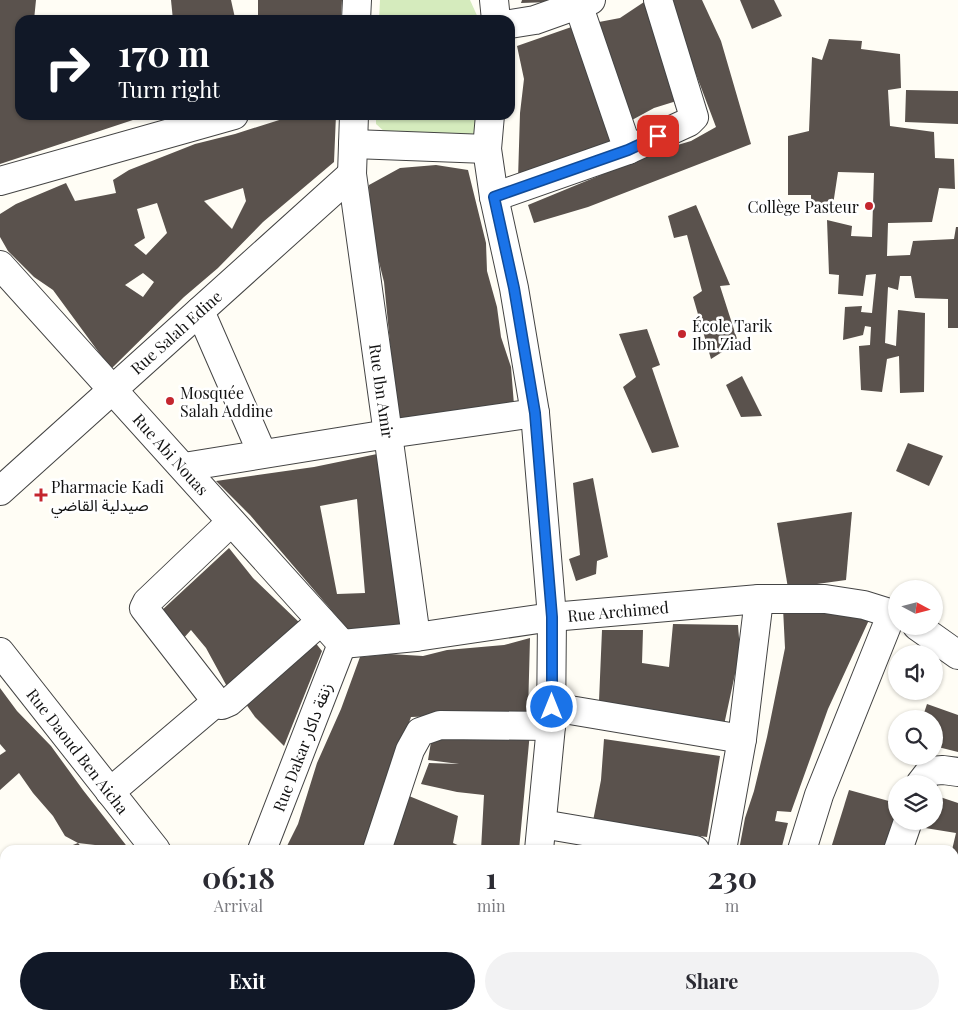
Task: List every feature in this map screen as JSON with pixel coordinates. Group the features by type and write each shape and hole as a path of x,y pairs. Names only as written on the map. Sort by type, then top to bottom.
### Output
{"street":[{"path":"356,15 357,0"},
{"path":"494,0 496,15"},
{"path":"494,197 628,150 689,122 694,116 658,0"},
{"path":"515,23 535,20 585,2 628,150"},
{"path":"0,181 216,120"},
{"name":"Rue Ibn Amir","path":"354,120 352,174 416,637"},
{"path":"490,120 487,149 494,197 514,288 535,413 552,617 552,717 540,837 635,845"},
{"path":"353,144 487,149"},
{"name":"Rue Salah Edine","path":"0,492 352,174"},
{"name":"Rue Abi Nouas","path":"0,265 342,644"},
{"path":"200,311 262,453"},
{"path":"184,467 262,453 535,413"},
{"path":"215,704 213,697 144,608 147,602 231,522"},
{"path":"723,845 742,739 760,599"},
{"name":"Rue Archimed","path":"342,644 416,637 552,617 760,599 825,599 864,605 888,612"},
{"path":"110,792 215,704 222,705 229,702 322,621"},
{"path":"804,845 819,795 888,628"},
{"path":"930,635 958,654"},
{"name":"Rue Dakar زنقة داكار","path":"264,845 342,644"},
{"name":"Rue Daoud Ben Aicha","path":"0,652 152,845"},
{"path":"379,845 410,750 420,732 440,725 552,717 742,739"},
{"path":"927,775 930,771 958,772"},
{"path":"900,845 905,830"}],"green space":[{"path":"380,0 470,0 477,15 379,15"},
{"path":"376,120 476,120 473,145 396,142 376,124"}],"building":[{"path":"0,0 36,0 34,15 15,15 15,120 133,120 0,164"},
{"path":"171,0 231,0 234,15 172,15"},
{"path":"258,0 342,0 341,15 258,15"},
{"path":"522,0 555,0 551,2 521,3"},
{"path":"647,0 683,99 654,108 632,120 599,22 620,18"},
{"path":"668,0 702,0 721,41 751,144 588,207 534,223 528,205 664,149 691,141 716,127"},
{"path":"740,0 774,0 782,16 752,29"},
{"path":"580,24 617,145 518,179 520,113 524,79 517,46"},
{"path":"829,39 862,41 861,49 900,54 901,88 888,90 890,126 934,132 935,158 954,159 955,189 939,188 932,222 888,223 887,256 910,255 913,241 954,239 956,227 958,227 958,328 948,328 948,299 915,298 911,276 900,276 898,290 888,287 885,343 896,346 898,310 925,313 924,392 900,393 899,356 887,359 882,392 861,390 859,346 870,345 871,327 865,326 863,335 843,340 845,307 862,306 861,312 872,313 876,274 866,275 863,296 838,294 839,275 829,274 827,220 852,226 851,236 872,237 874,173 838,172 833,205 811,209 811,195 788,195 788,136 809,131 812,57 822,60"},
{"path":"906,90 958,91 958,124 905,122"},
{"path":"279,120 336,120 334,162 263,222 218,268 184,297 111,369 53,290 34,277 8,251 0,237 0,214 16,204 66,183 75,201 116,193 113,180 129,170 195,144","holes":["243,188 246,201 232,229 204,201","157,203 167,233 146,255 134,245 145,238 137,209","143,273 154,282 143,297 125,285"]},
{"path":"436,165 468,170 486,243 487,271 497,307 501,337 511,367 514,405 401,425 394,384 384,282 370,226 369,185 400,168"},
{"path":"696,205 730,285 720,286 738,342 711,359 693,297 702,291 687,235 674,238 668,216"},
{"path":"647,329 660,365 652,368 679,447 652,453 623,387 636,377 619,334"},
{"path":"742,376 762,416 741,417 726,385"},
{"path":"908,443 943,456 929,486 896,471"},
{"path":"377,454 401,626 350,632 250,515 216,481 314,467","holes":["357,499 365,593 337,594 320,506"]},
{"path":"593,478 608,557 597,561 596,574 576,581 569,559 580,555 573,483"},
{"path":"852,512 846,580 788,588 777,523"},
{"path":"229,548 253,578 302,625 230,692 206,648 191,630 181,641 160,612"},
{"path":"783,608 811,608 869,620 828,709 791,812 777,811 775,821 788,823 782,845 740,845 745,818 754,791 767,737 785,648"},
{"path":"673,624 738,625 740,651 724,725 599,701 602,630 643,630 642,663 669,667"},
{"path":"310,636 322,651 284,746 255,717 241,697"},
{"path":"530,638 528,713 411,717 367,845 288,845 298,824 317,763 341,709 360,657 390,654 423,656 447,650 504,645"},
{"path":"0,688 17,711 51,746 126,845 78,843 65,836 53,816 19,773 0,790 0,755 6,751 0,744"},
{"path":"927,704 958,715 958,752 943,748 943,710 925,710"},
{"path":"530,732 519,845 481,845 484,795 457,792 421,784 429,763 459,764 428,760 432,736"},
{"path":"604,739 720,756 707,837 593,821 601,780"},
{"path":"849,790 888,801 888,830 894,830 891,845 832,845"},
{"path":"409,796 458,816 453,843 458,845 392,845"},
{"path":"943,798 958,803 958,845 953,845 956,833 938,830 943,830"}],"place":[{"name":"Collège Pasteur","path":"869,206"},
{"name":"École Tarik Ibn Ziad","path":"682,334"},
{"name":"Mosquée Salah Addine","path":"170,401"},
{"name":"Pharmacie Kadi صيدلية القاضي","path":"41,495"}],"route":[{"path":"552,707 552,617 535,413 514,288 494,197 628,150 658,136"}]}
